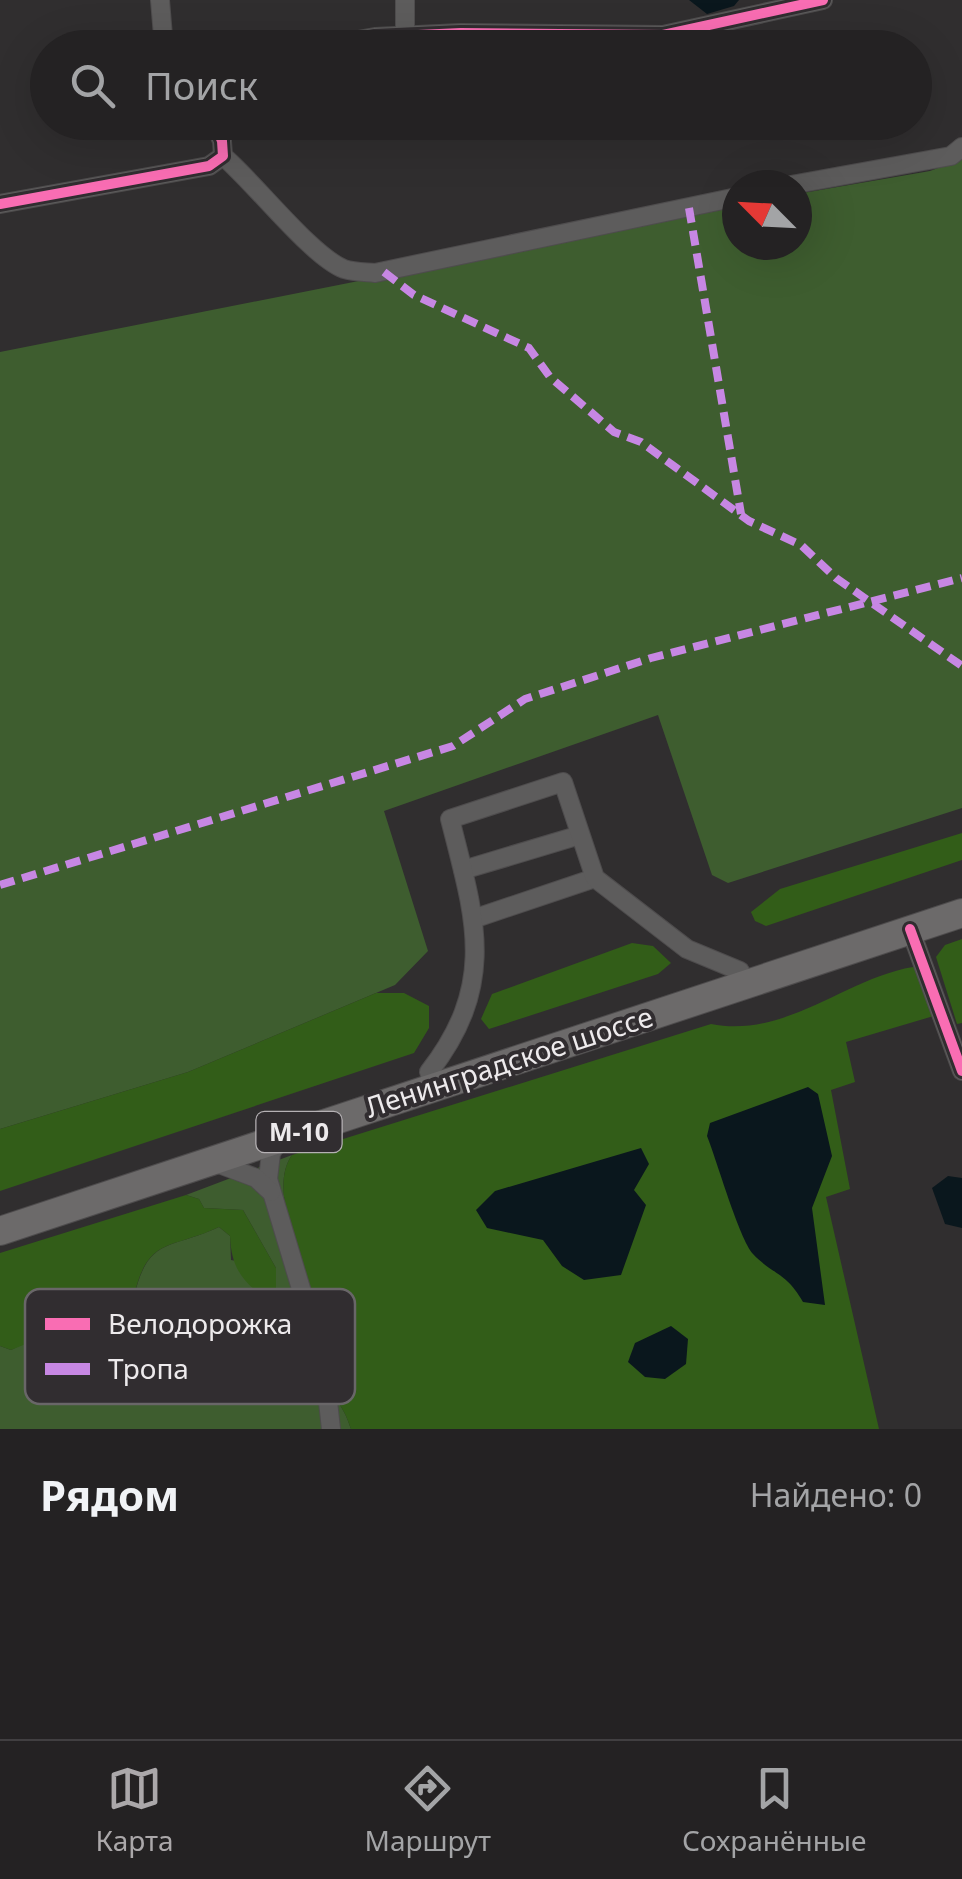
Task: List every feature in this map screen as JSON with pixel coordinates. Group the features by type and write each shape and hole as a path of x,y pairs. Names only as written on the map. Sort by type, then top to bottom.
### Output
{"highway":[{"name":"Ленинградское шоссе","path":"0,1215 962,898"},
{"name":"Ленинградское шоссе","path":"0,1231 962,913"}],"street":[{"path":"160,0 162,30"},
{"path":"406,0 406,30"},
{"path":"686,30 823,0"},
{"path":"219,140 223,156 326,259 347,270 376,273 722,200"},
{"path":"812,181 951,156 962,147"},
{"path":"0,204 209,166 223,156"},
{"path":"429,1072 448,1047 464,1012 474,970 476,918 450,819 563,782 594,878 687,948 740,971"},
{"path":"463,870 580,835"},
{"path":"476,918 594,878"},
{"path":"910,930 962,1071"},
{"path":"280,1138 269,1166 274,1197 302,1289"},
{"path":"211,1161 256,1178 274,1197"},
{"path":"328,1404 331,1429"}],"green space":[{"path":"962,159 962,808 728,883 712,875 658,715 384,811 428,951 395,985 188,1072 0,1129 0,352 722,209 722,260 812,260 812,191 930,171"},
{"path":"962,833 962,860 766,926 755,921 751,912 780,889"},
{"path":"962,939 962,1023 957,1024 936,957 945,945"},
{"path":"632,943 653,946 671,963 658,974 489,1029 481,1019 492,994"},
{"path":"913,967 922,973 937,1015 846,1042 855,1082 831,1090 850,1189 826,1197 879,1429 351,1429 339,1404 355,1404 355,1289 310,1289 285,1203 283,1185 292,1155 711,1024 764,1023 888,973"},
{"path":"376,993 404,993 429,1006 429,1028 414,1053 0,1191 0,1129 188,1072"},
{"path":"292,1155 283,1185 285,1203 310,1289 136,1289 154,1254 219,1227 230,1236 231,1260 276,1268 243,1210 204,1208 199,1199 186,1195"},
{"path":"186,1195 199,1199 204,1208 243,1210 276,1268 276,1289 254,1289 248,1284 232,1255 230,1236 219,1227 154,1254 146,1263 136,1289 25,1289 25,1344 11,1350 0,1346 0,1253"},
{"path":"25,1341 25,1404 339,1404 351,1429 0,1429 0,1346 11,1350"}],"shaded area":[{"path":"689,0 739,0 734,6 707,14"},
{"path":"808,1087 818,1094 832,1156 812,1208 825,1305 803,1302 785,1279 753,1254 707,1136 710,1123"},
{"path":"641,1148 649,1164 634,1190 646,1205 621,1275 584,1280 562,1266 543,1240 487,1228 476,1210 495,1191"},
{"path":"948,1176 962,1178 962,1228 945,1224 932,1188"},
{"path":"671,1326 688,1339 686,1364 665,1379 645,1377 628,1362 635,1343"}],"marked path":[{"path":"689,208 741,514"},
{"path":"384,272 414,295 529,348 550,377 614,432 641,442 749,521 801,545 836,578 962,666"},
{"path":"0,885 453,746 525,699 651,658 962,578"}],"cycle path":[{"path":"686,30 823,0"},
{"path":"0,204 209,166 223,156 222,140"},
{"path":"910,929 962,1071"}]}
